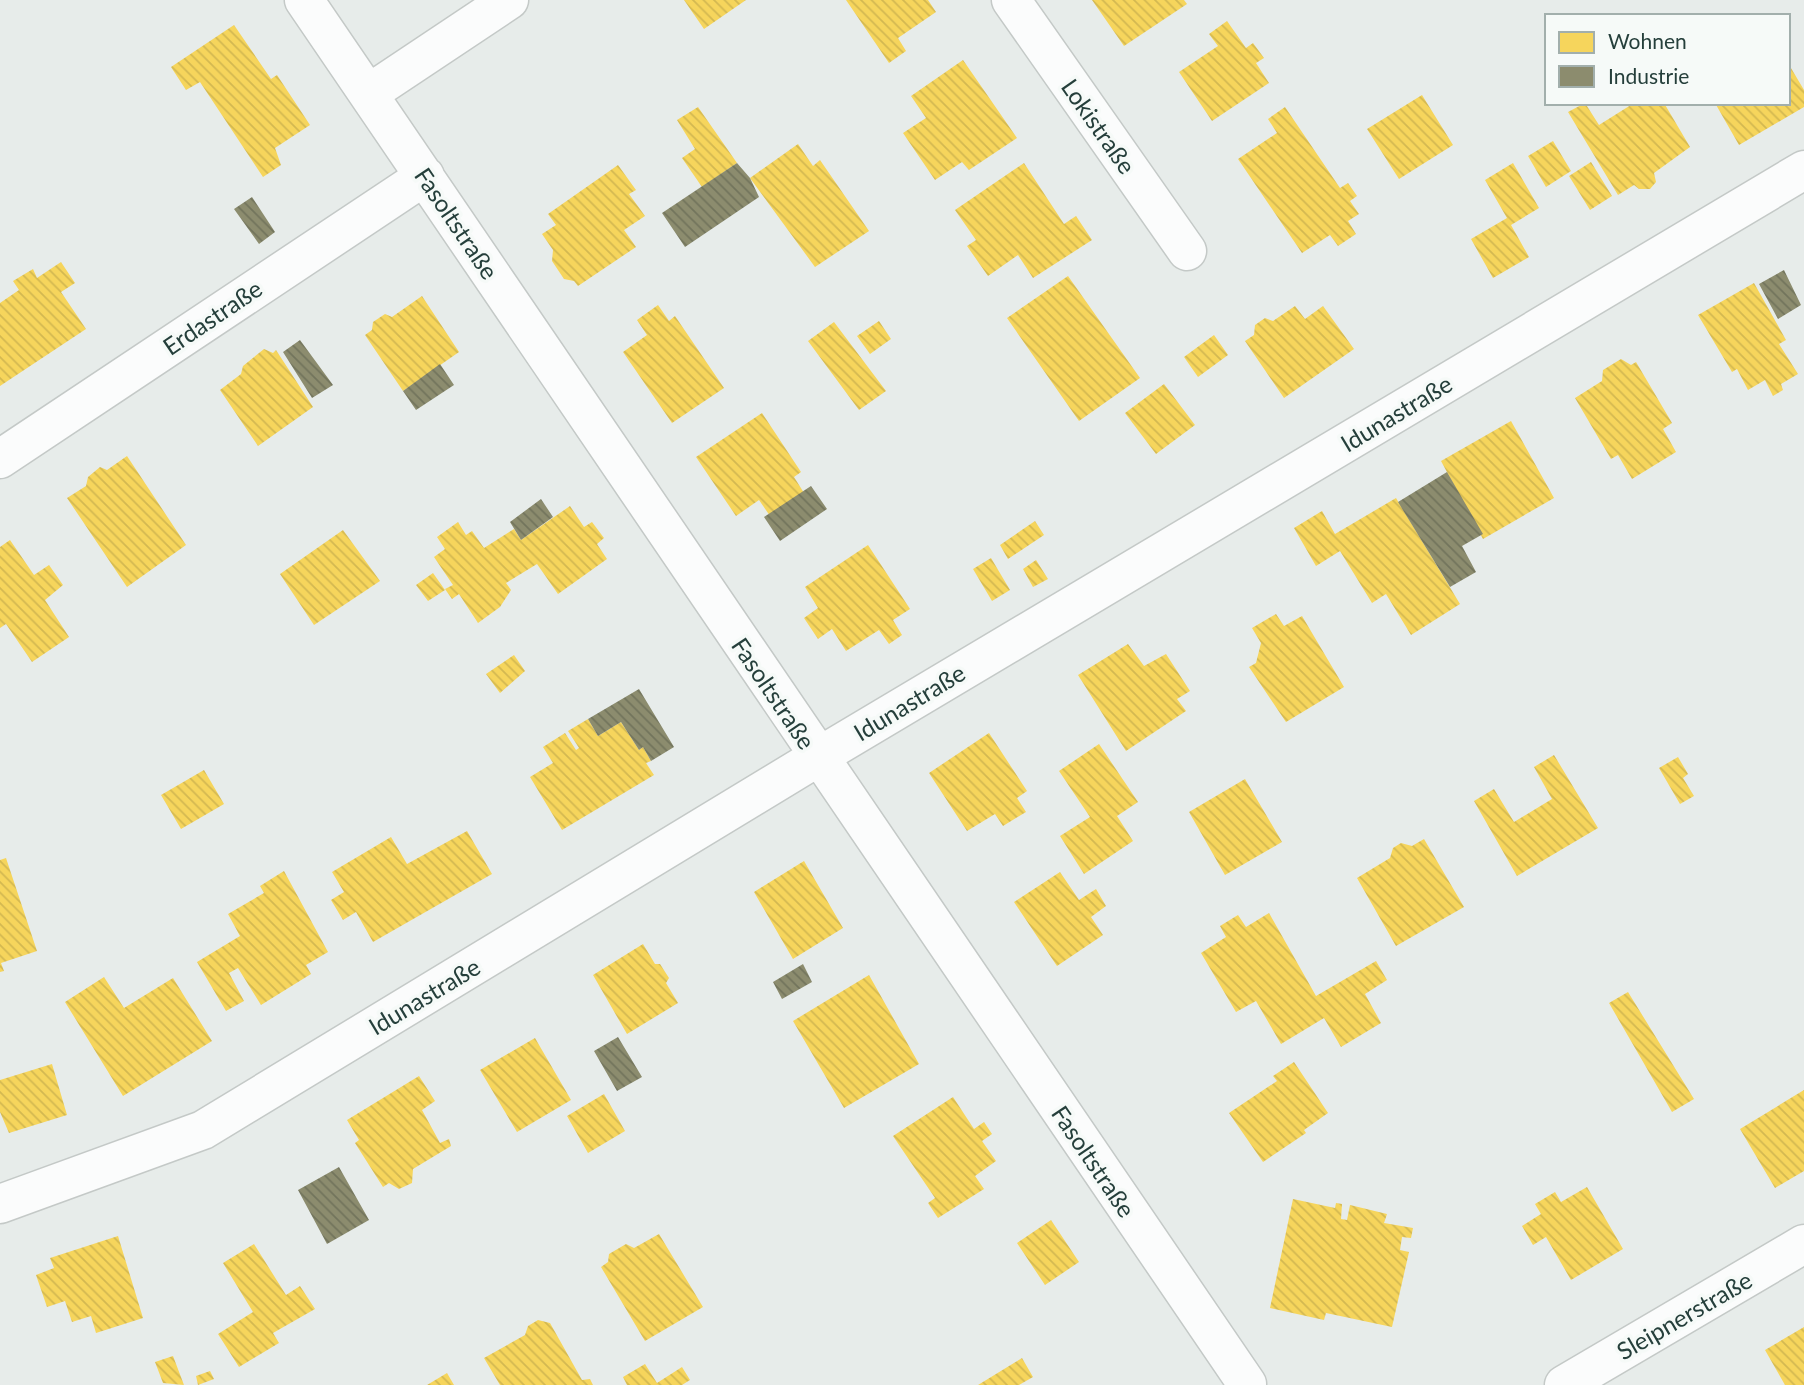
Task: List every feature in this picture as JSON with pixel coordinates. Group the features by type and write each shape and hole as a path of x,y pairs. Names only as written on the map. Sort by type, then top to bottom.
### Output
{"street":[{"name":"Fasoltstraße","path":"304,0 1248,1385"},
{"path":"368,94 509,0"},
{"name":"Lokistraße","path":"1012,0 1187,251"},
{"name":"Idunastraße","path":"0,1204 203,1130 818,757 1804,170"},
{"name":"Erdastraße","path":"0,459 425,176"},
{"name":"Sleipnerstraße","path":"1564,1385 1804,1244"}],"building: Wohnen":[{"path":"684,0 746,0 704,29"},
{"path":"846,0 928,0 936,12 898,38 906,51 889,63"},
{"path":"1092,0 1184,0 1187,4 1124,46"},
{"path":"1227,21 1246,48 1253,43 1264,58 1256,63 1269,83 1212,121 1179,72 1218,46 1209,34"},
{"path":"234,25 271,79 277,75 310,125 275,148 281,165 263,177 200,82 186,90 171,67"},
{"path":"963,60 1017,138 969,170 962,162 935,180 903,133 926,118 911,96"},
{"path":"1790,66 1804,90 1804,107 1739,145 1716,105 1790,105"},
{"path":"1422,95 1453,145 1399,179 1367,129"},
{"path":"1586,105 1599,125 1631,105 1665,105 1690,147 1654,173 1656,182 1650,189 1639,189 1634,185 1618,195 1568,112"},
{"path":"698,107 737,163 702,187 682,158 695,149 677,120"},
{"path":"1285,107 1340,188 1348,183 1357,196 1350,201 1359,214 1348,221 1356,234 1338,246 1330,235 1302,253 1238,159 1277,133 1268,119"},
{"path":"1553,141 1571,171 1546,187 1528,156"},
{"path":"798,144 813,166 820,160 869,231 815,267 750,178"},
{"path":"1591,162 1612,196 1590,210 1569,176"},
{"path":"1024,163 1064,224 1076,216 1092,240 1033,278 1018,255 988,276 967,246 976,240 955,210"},
{"path":"1513,163 1539,208 1511,225 1529,257 1493,278 1471,239 1507,218 1485,180"},
{"path":"618,165 636,190 629,194 645,216 624,230 636,247 578,286 574,281 564,279 552,261 553,250 542,234 556,225 548,214"},
{"path":"61,262 75,283 61,292 86,329 0,386 0,303 19,290 13,281 33,269 37,278"},
{"path":"1068,276 1140,378 1079,421 1007,318"},
{"path":"1754,283 1786,340 1779,344 1798,374 1781,384 1783,390 1773,396 1765,380 1748,390 1737,369 1732,372 1698,315"},
{"path":"422,296 459,352 403,391 365,335 372,330 373,322 385,314 392,317"},
{"path":"658,305 669,321 675,316 724,388 672,423 623,352 647,335 637,320"},
{"path":"1295,306 1305,319 1323,306 1354,349 1284,398 1245,341 1254,335 1255,325 1265,318 1273,321"},
{"path":"879,321 891,339 870,354 857,336"},
{"path":"834,322 886,391 859,410 808,341"},
{"path":"1214,335 1228,355 1198,377 1184,357"},
{"path":"264,349 273,353 276,350 313,407 258,446 220,390 241,374 243,366"},
{"path":"1621,359 1631,365 1636,362 1672,423 1663,429 1676,452 1632,479 1618,455 1611,459 1575,398 1602,381 1603,370"},
{"path":"1164,384 1195,425 1156,454 1125,413"},
{"path":"762,413 801,472 794,477 804,493 770,516 759,500 736,516 696,457"},
{"path":"1511,421 1554,498 1483,539 1441,461"},
{"path":"127,456 186,545 127,587 67,498 86,486 88,477 100,467 107,470"},
{"path":"1396,498 1460,604 1411,635 1386,594 1372,603 1340,551 1316,566 1294,528 1322,511 1335,534"},
{"path":"570,506 584,527 592,522 604,538 597,544 607,559 558,594 537,564 506,583 511,590 500,607 478,623 459,594 452,599 445,589 453,585 434,557 445,549 437,537 458,522 466,535 472,531 484,548 514,529 521,540"},
{"path":"1035,521 1044,535 1008,559 1000,545"},
{"path":"343,530 380,581 314,625 280,574"},
{"path":"10,540 34,575 49,565 63,585 45,600 69,637 32,662 6,624 0,628 0,547"},
{"path":"868,545 910,609 893,620 902,635 889,644 879,630 846,651 832,629 818,639 804,618 818,608 805,587"},
{"path":"991,558 1010,590 992,601 973,569"},
{"path":"1036,560 1048,579 1033,587 1023,569"},
{"path":"433,573 445,590 428,601 416,585"},
{"path":"1276,614 1284,626 1302,616 1344,687 1286,722 1249,667 1256,663 1261,643 1252,628"},
{"path":"1128,644 1144,666 1166,654 1190,691 1177,699 1186,711 1126,751 1078,675"},
{"path":"514,655 525,671 500,693 486,674"},
{"path":"588,719 598,736 621,722 639,750 643,747 651,761 646,763 654,775 562,830 530,777 553,763 543,747 565,733 576,750 579,748 568,731"},
{"path":"989,733 1027,791 1017,798 1026,812 1003,826 995,814 967,831 929,773"},
{"path":"1099,744 1138,802 1117,816 1133,841 1084,874 1060,836 1090,817 1059,771"},
{"path":"1554,755 1598,828 1517,876 1474,801 1494,789 1514,822 1552,799 1534,767"},
{"path":"1678,757 1688,774 1683,778 1694,796 1680,804 1659,768"},
{"path":"204,770 224,804 181,829 161,795"},
{"path":"1245,779 1282,842 1225,875 1189,812"},
{"path":"467,831 492,874 373,942 356,912 343,920 331,900 344,892 332,872 391,837 407,864"},
{"path":"1424,839 1464,907 1396,946 1357,878 1390,858 1393,848 1401,843 1412,846"},
{"path":"6,858 37,951 1,963 4,971 0,972 0,860"},
{"path":"804,861 843,928 793,959 754,892"},
{"path":"284,871 328,952 306,965 311,974 261,1005 238,968 229,973 244,1001 226,1011 197,962 240,936 228,914 264,893 260,886"},
{"path":"1060,872 1079,900 1096,889 1106,906 1091,917 1103,935 1057,966 1014,902"},
{"path":"1269,913 1316,996 1376,961 1387,980 1365,994 1381,1023 1341,1047 1324,1018 1281,1044 1256,1001 1236,1012 1201,953 1226,937 1220,926 1238,915 1246,927"},
{"path":"643,944 655,964 660,964 669,978 666,983 678,1003 627,1034 593,975"},
{"path":"869,975 919,1064 844,1108 793,1021"},
{"path":"104,977 124,1008 173,978 212,1041 123,1096 65,1002"},
{"path":"1628,992 1694,1099 1672,1112 1609,1003"},
{"path":"535,1038 571,1100 517,1132 480,1070"},
{"path":"1294,1062 1328,1113 1304,1130 1306,1133 1263,1162 1229,1113 1277,1081 1273,1076"},
{"path":"52,1064 67,1115 9,1133 0,1112 0,1080"},
{"path":"419,1076 435,1101 422,1110 440,1143 449,1139 451,1146 413,1169 412,1183 399,1189 389,1183 383,1187 355,1143 359,1140 347,1120"},
{"path":"1804,1090 1804,1171 1775,1188 1740,1129"},
{"path":"604,1094 625,1131 588,1153 567,1116"},
{"path":"953,1097 974,1129 984,1122 992,1134 982,1141 996,1161 975,1176 984,1189 938,1218 928,1203 935,1198 893,1136"},
{"path":"1587,1187 1623,1249 1571,1280 1546,1237 1533,1245 1522,1226 1541,1214 1535,1204 1555,1192 1561,1202"},
{"path":"1293,1199 1335,1208 1336,1203 1342,1204 1341,1219 1347,1220 1350,1205 1387,1214 1384,1223 1413,1228 1411,1238 1402,1237 1400,1250 1409,1252 1392,1327 1326,1313 1324,1320 1270,1308"},
{"path":"1051,1220 1079,1262 1045,1285 1017,1243"},
{"path":"659,1234 703,1307 645,1341 601,1267 608,1262 609,1254 626,1244 634,1248"},
{"path":"118,1236 143,1318 96,1333 91,1316 72,1322 65,1301 47,1307 36,1275 54,1268 50,1258"},
{"path":"254,1244 286,1295 300,1286 315,1309 273,1333 279,1343 239,1367 218,1334 253,1312 223,1263"},
{"path":"538,1320 550,1323 582,1380 590,1379 593,1385 500,1385 484,1358 525,1335 528,1326"},
{"path":"1804,1327 1804,1385 1785,1385 1765,1350"},
{"path":"173,1356 184,1385 163,1383 155,1362"},
{"path":"1022,1358 1033,1377 1019,1385 978,1385"},
{"path":"645,1364 657,1383 682,1367 690,1380 682,1385 627,1385 623,1377"},
{"path":"210,1371 214,1379 198,1385 196,1376"},
{"path":"447,1373 454,1385 427,1385"}],"building: Industrie":[{"path":"737,163 750,178 759,197 685,247 662,213"},
{"path":"252,197 275,232 259,244 234,209"},
{"path":"1784,270 1801,305 1778,319 1759,284"},
{"path":"300,340 333,385 312,398 283,352"},
{"path":"440,364 454,385 416,410 403,391"},
{"path":"1447,472 1483,534 1462,546 1476,572 1450,587 1398,502"},
{"path":"811,486 827,509 780,541 764,517"},
{"path":"541,499 553,517 521,540 510,522"},
{"path":"639,689 674,747 651,761 643,747 639,750 621,722 598,736 588,719"},
{"path":"803,964 812,982 782,999 773,982"},
{"path":"618,1037 642,1077 617,1091 594,1051"},
{"path":"339,1167 369,1220 327,1244 298,1190"}]}
